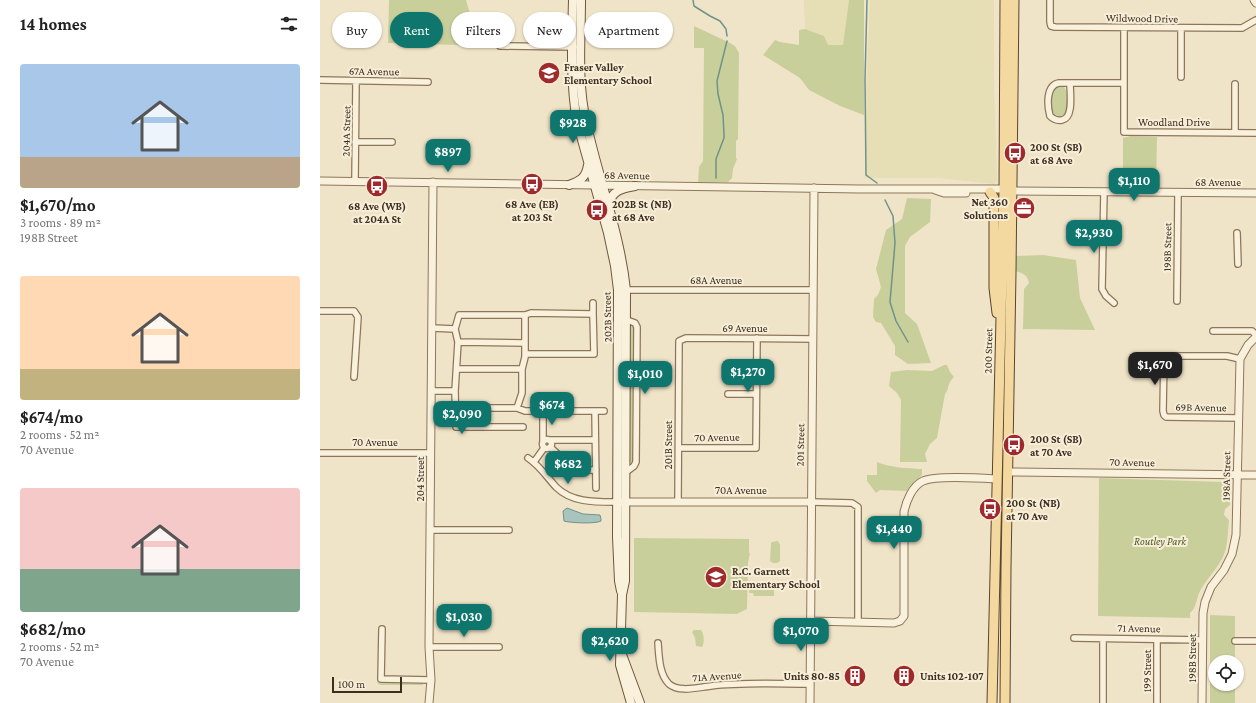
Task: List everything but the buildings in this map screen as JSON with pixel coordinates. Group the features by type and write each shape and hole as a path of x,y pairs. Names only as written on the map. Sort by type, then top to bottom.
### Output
{"main road":[{"path":"573,0 574,12"},
{"path":"581,0 576,47 582,102 599,185"},
{"name":"200 Street","path":"1005,0 1008,190 1008,472 1005,703"},
{"name":"200 Street","path":"992,703 1000,342 1008,190 1014,0"},
{"path":"576,48 572,75 577,122 588,162 599,185"},
{"path":"569,185 584,177 588,162"},
{"name":"202B Street","path":"599,185 610,213 621,253 621,502 625,581 622,595 620,665 631,703"},
{"name":"202B Street","path":"599,185 627,320 626,472 621,502"},
{"path":"610,213 611,197 625,188 635,186"},
{"path":"990,192 994,198 994,288 1000,342"},
{"path":"998,453 1001,464 1008,472"},
{"name":"202B Street","path":"621,651 640,703"}],"street":[{"name":"Wildwood Drive","path":"1050,0 1051,26 1060,28 1242,28 1256,20"},
{"name":"Woodland Drive","path":"1124,28 1124,132 1256,133"},
{"path":"1181,28 1181,77"},
{"name":"67A Avenue","path":"320,80 428,82"},
{"name":"204A Street","path":"355,181 356,81"},
{"path":"1070,83 1069,115 1062,120 1055,119 1050,116 1049,112 1050,89 1052,85 1056,83 1070,83 1124,83"},
{"path":"1235,84 1235,133"},
{"path":"355,142 392,142"},
{"name":"68 Avenue","path":"320,181 1256,193"},
{"name":"204 Street","path":"429,703 431,680 429,647 433,182"},
{"name":"201 Street","path":"810,703 814,188"},
{"name":"68 Avenue","path":"935,189 944,193 990,192"},
{"path":"1104,192 1102,289 1106,296 1114,303"},
{"name":"198B Street","path":"1177,301 1178,193"},
{"path":"1237,233 1238,264"},
{"name":"68A Avenue","path":"622,290 813,290"},
{"path":"525,354 594,354 593,304"},
{"path":"320,311 354,311 356,313 358,317 354,377"},
{"path":"523,427 456,427 455,391 458,342 455,329 459,315 525,315 531,313 593,314"},
{"path":"518,408 522,393 522,369 525,354 525,315"},
{"path":"432,328 455,329"},
{"path":"1213,330 1252,331 1256,336 1248,345 1240,359"},
{"name":"69 Avenue","path":"679,341 686,338 812,339"},
{"path":"728,394 756,394 757,338"},
{"name":"201B Street","path":"678,501 679,341"},
{"path":"458,342 525,343"},
{"name":"69B Avenue","path":"1239,418 1166,417 1164,415 1164,356 1227,356 1240,359"},
{"name":"198A Street","path":"1203,613 1208,594 1215,581 1229,562 1235,544 1240,359"},
{"path":"457,369 522,369"},
{"path":"431,391 455,391"},
{"name":"70 Avenue","path":"678,448 756,448 756,394"},
{"path":"455,408 518,408 525,411 604,411"},
{"path":"543,411 546,441"},
{"path":"595,411 596,488"},
{"path":"546,441 596,440"},
{"path":"534,462 551,443 546,441"},
{"path":"547,448 575,470 596,470"},
{"name":"70 Avenue","path":"320,453 431,453"},
{"path":"528,458 540,467 560,490 572,497 590,501 621,502"},
{"name":"70 Avenue","path":"1008,472 1256,475"},
{"path":"810,621 894,623 900,621 904,616 904,512 906,501 922,482 936,478 997,479"},
{"name":"70A Avenue","path":"621,502 848,502 856,505 858,507 859,515 858,622"},
{"path":"430,530 509,530"},
{"name":"198B Street","path":"1202,703 1203,613"},
{"path":"382,629 381,679 431,680"},
{"name":"71 Avenue","path":"1074,638 1203,640"},
{"path":"1102,703 1103,639"},
{"name":"199 Street","path":"1157,640 1157,703"},
{"path":"1235,641 1256,641"},
{"name":"71A Avenue","path":"658,643 661,671 669,684 676,688 693,688 726,684 810,684"},
{"path":"429,647 499,647"}],"shaded area":[{"path":"804,0 849,0 843,45 828,45 824,36 805,29"},
{"path":"870,0 994,0 994,85 997,181 994,184 938,178 865,178 865,119"}],"green space":[{"path":"389,0 466,0 469,12 451,12 451,45 443,45 443,12 390,12 390,43 388,43"},
{"path":"849,0 864,0 864,115 840,106 809,90 800,78 763,55 775,40 799,45 799,30 805,29 824,36 828,45 843,45"},
{"path":"694,26 735,46 739,53 738,139 736,141 737,159 733,169 732,178 728,182 698,182 699,167 703,161 704,48 694,48"},
{"path":"1059,86 1064,87 1068,101 1066,112 1060,117 1055,116 1054,114 1051,99 1053,89"},
{"path":"1131,136 1157,137 1156,187 1123,187 1123,138"},
{"path":"907,198 931,199 930,222 910,237 905,246 905,313 917,324 931,363 908,364 895,355 895,346 881,323 876,322 873,317 874,299 878,295 881,287 876,269 886,230 902,219"},
{"path":"1043,255 1076,260 1080,298 1095,330 1023,329 1024,289 1029,283 1026,276 1015,271 1015,256"},
{"path":"631,324 633,326 632,462 629,462"},
{"path":"947,365 954,377 945,394 937,438 930,444 925,454 927,462 900,462 901,400 897,393 889,386 891,372 907,370 932,371"},
{"path":"877,462 893,467 922,469 922,475 907,491 880,490 876,493 867,481 867,475 877,475"},
{"name":"Routley Park","path":"1099,478 1224,482 1229,488 1230,505 1225,509 1224,515 1229,520 1226,548 1219,565 1200,591 1195,606 1190,613 1190,618 1098,616"},
{"path":"634,538 749,539 750,553 748,563 747,609 737,614 634,612"},
{"path":"778,541 780,545 780,561 773,563 770,561 771,543"},
{"path":"750,582 774,582 774,596 754,596 753,593 749,593"},
{"path":"1210,615 1235,616 1235,655 1210,655"},
{"path":"694,630 701,630 702,632 704,640 702,647 696,646 695,638 692,632"},
{"path":"376,682 423,684 423,685 380,685"},
{"path":"1210,691 1235,691 1235,703 1210,703"}],"water":[{"path":"567,508 583,514 600,515 601,521 594,523 583,523 564,521 563,511"}],"waterway":[{"path":"693,0 694,6 720,21 726,29 727,36"},
{"path":"867,0 865,80 866,175 877,183"},
{"path":"716,178 716,159 724,138 723,115 718,94 717,81 727,41"},
{"path":"885,200 893,216 895,243 890,302 896,321 908,342"}],"place":[{"name":"Fraser Valley Elementary School","path":"549,73"},
{"name":"200 St (SB) at 68 Ave","path":"1015,153"},
{"name":"68 Ave (EB) at 203 St","path":"532,184"},
{"name":"68 Ave (WB) at 204A St","path":"377,186"},
{"name":"Net 360 Solutions","path":"1024,208"},
{"name":"202B St (NB) at 68 Ave","path":"597,210"},
{"name":"200 St (SB) at 70 Ave","path":"1014,445"},
{"name":"200 St (NB) at 70 Ave","path":"990,509"},
{"name":"R.C. Garnett Elementary School","path":"716,577"},
{"name":"Units 80-85","path":"855,676"},
{"name":"Units 102-107","path":"904,676"}]}
